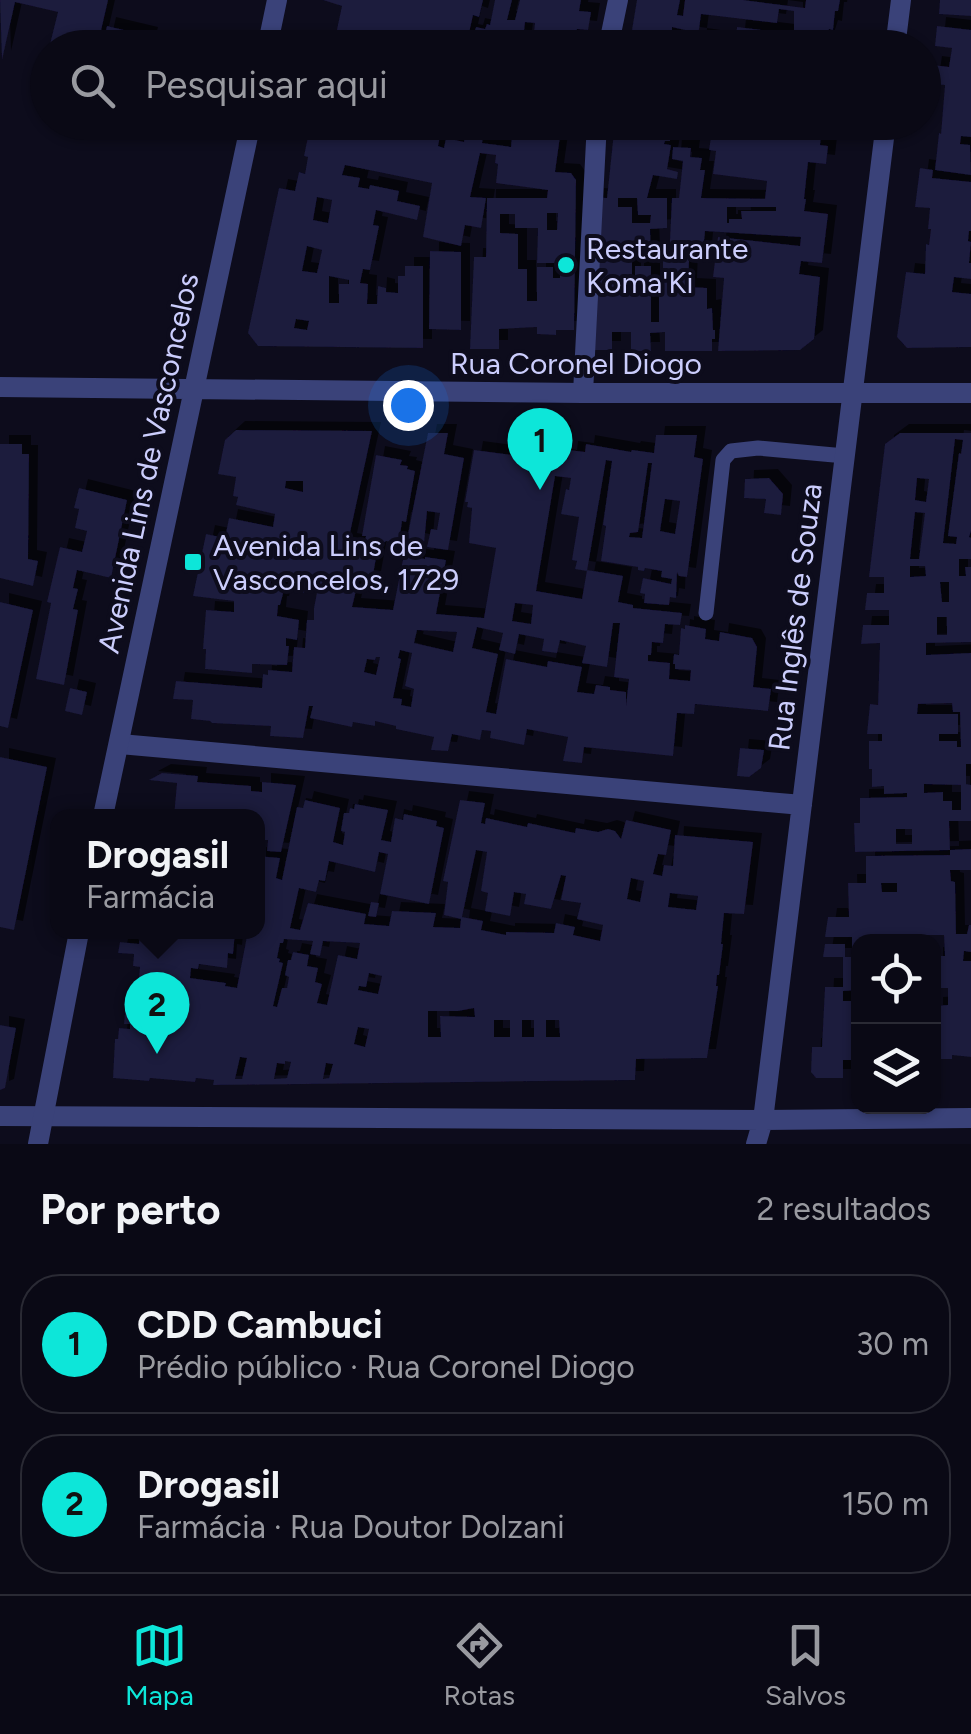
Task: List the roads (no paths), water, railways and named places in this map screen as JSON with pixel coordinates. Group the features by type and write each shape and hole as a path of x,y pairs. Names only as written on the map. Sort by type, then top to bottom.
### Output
{"street":[{"path":"271,30 277,0"},
{"path":"612,30 618,0"},
{"path":"897,30 901,0"},
{"name":"Avenida Lins de Vasconcelos","path":"105,809 247,140"},
{"path":"583,393 597,140"},
{"name":"Rua Inglês de Souza","path":"756,1144 763,1120 884,140"},
{"name":"Rua Coronel Diogo","path":"0,387 971,393"},
{"path":"120,744 802,805"},
{"path":"38,1144 77,939"},
{"path":"0,1116 971,1118"}],"lane":[{"path":"706,613 723,460 731,450 758,448 845,456"}],"place":[{"name":"Restaurante Koma'Ki","path":"566,265"},
{"name":"CDD Cambuci","path":"540,490"},
{"name":"Avenida Lins de Vasconcelos, 1729","path":"193,562"},
{"name":"Drogasil","path":"157,1054"}]}
